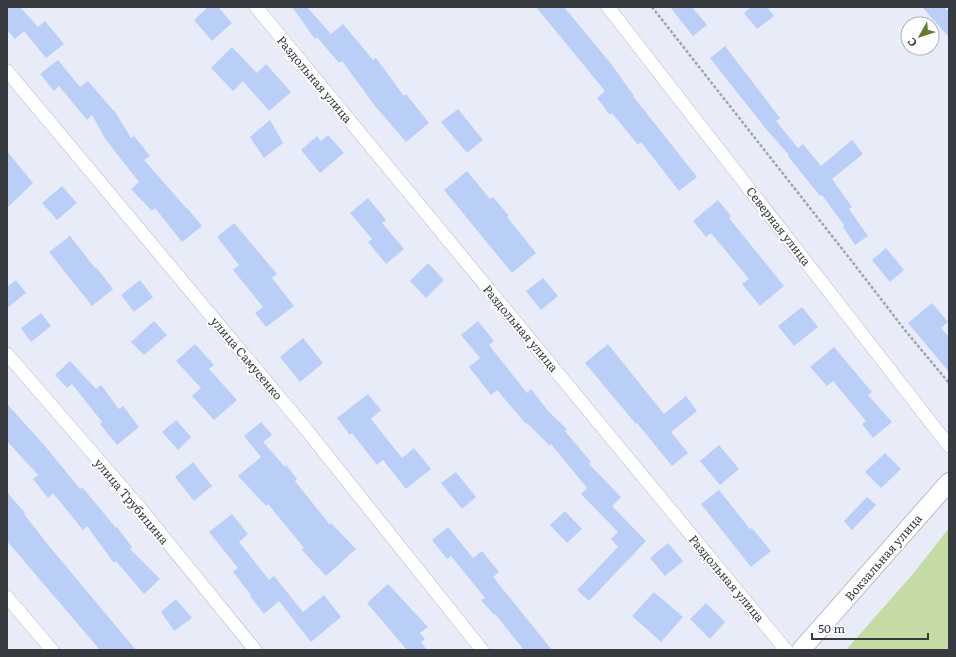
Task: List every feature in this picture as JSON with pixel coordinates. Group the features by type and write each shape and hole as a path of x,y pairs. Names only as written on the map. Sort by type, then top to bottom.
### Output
{"main road":[{"name":"Вокзальная улица","path":"801,650 949,482"}],"street":[{"name":"Раздольная улица","path":"256,7 786,650"},
{"name":"Северная улица","path":"608,7 949,446"},
{"name":"улица Самусенко","path":"7,71 305,428 482,650"},
{"name":"улица Трубицина","path":"7,354 140,508 255,650"},
{"path":"7,597 52,650"}],"path":[{"path":"652,7 904,329 949,383"}],"green space":[{"path":"949,528 949,650 846,650 913,574"}],"building":[{"path":"7,7 20,7 38,27 45,21 64,44 46,58 24,31 15,39 7,30"},
{"path":"208,7 218,7 232,23 212,41 194,20"},
{"path":"292,7 307,7 331,34 343,24 373,60 376,58 404,96 406,94 429,123 406,142 375,106 342,61 339,63 317,37 315,39"},
{"path":"536,7 564,7 612,65 633,96 697,177 679,191 641,142 638,145 612,113 610,115 597,98 605,91"},
{"path":"670,7 692,7 707,25 693,36"},
{"path":"751,7 767,7 774,16 757,29 744,13"},
{"path":"922,7 944,7 949,12 949,37 940,27 940,16 930,16"},
{"path":"725,46 780,118 776,121 798,148 803,144 821,166 852,140 863,154 832,179 852,207 849,209 868,236 855,245 843,227 844,225 822,195 820,196 788,156 789,155 766,129 710,58"},
{"path":"232,47 257,73 266,64 291,92 269,111 243,81 233,91 211,68"},
{"path":"58,60 80,87 88,81 114,110 131,138 134,136 150,156 144,160 202,226 182,242 155,208 152,211 131,189 139,182 106,140 92,115 87,120 59,86 54,91 40,74"},
{"path":"458,109 483,140 467,153 441,122"},
{"path":"270,120 283,143 264,158 250,137"},
{"path":"328,135 344,153 320,173 301,150 317,136 321,141"},
{"path":"7,151 33,183 7,208"},
{"path":"467,171 490,199 493,197 509,216 507,217 536,253 512,273 444,190"},
{"path":"62,186 77,203 57,220 42,203"},
{"path":"368,198 386,220 382,223 404,249 386,264 368,242 372,239 350,213"},
{"path":"718,200 731,216 729,218 784,286 760,306 742,284 749,279 711,233 706,237 693,221"},
{"path":"234,223 277,274 272,278 294,306 266,327 255,313 263,307 233,270 239,265 217,237"},
{"path":"70,236 113,289 92,306 49,252"},
{"path":"886,248 904,270 890,282 872,260"},
{"path":"428,263 444,280 426,298 410,281"},
{"path":"543,278 558,296 541,310 526,291"},
{"path":"16,280 26,293 7,308 7,287"},
{"path":"140,280 153,297 134,312 121,295"},
{"path":"932,303 948,322 941,328 949,337 949,372 908,323"},
{"path":"802,307 818,327 794,346 778,326"},
{"path":"41,313 51,326 31,342 21,328"},
{"path":"154,321 167,335 144,355 131,342"},
{"path":"478,321 494,341 489,345 527,393 531,389 549,412 567,429 565,431 591,462 589,464 621,497 612,506 646,541 589,601 577,590 618,547 611,539 618,532 581,494 587,488 551,444 550,446 527,423 526,424 497,390 491,395 469,367 480,358 461,335"},
{"path":"303,338 323,363 300,382 280,357"},
{"path":"195,344 214,365 209,369 237,400 214,420 192,396 201,388 176,361"},
{"path":"608,344 664,414 686,396 697,411 671,432 688,453 672,466 585,363"},
{"path":"834,347 872,392 868,395 892,422 873,438 862,424 866,421 833,381 827,386 810,367"},
{"path":"70,361 96,389 101,385 119,409 123,406 139,427 117,445 100,424 102,422 72,384 67,388 55,375"},
{"path":"368,394 381,410 371,419 402,458 414,448 431,469 406,489 383,460 377,465 352,433 350,435 337,418"},
{"path":"7,404 45,446 80,489 82,487 116,528 117,527 132,547 130,549 160,579 144,594 116,561 114,563 87,526 83,530 53,493 48,498 33,479 38,475 7,441"},
{"path":"176,420 191,437 178,450 162,432"},
{"path":"261,422 272,435 263,442 285,467 287,466 297,479 295,481 330,525 331,523 356,549 326,576 302,550 304,548 268,504 266,506 238,476 261,457 244,436"},
{"path":"719,445 739,469 720,485 700,461"},
{"path":"885,453 901,469 881,488 865,472"},
{"path":"193,462 212,486 194,501 175,477"},
{"path":"456,472 476,497 462,509 441,483"},
{"path":"719,490 750,529 752,528 771,551 751,567 701,504"},
{"path":"7,492 25,513 24,514 49,546 136,650 100,650 7,541"},
{"path":"867,497 876,505 852,530 844,521"},
{"path":"565,511 582,529 567,543 550,525"},
{"path":"232,514 248,534 239,542 269,580 274,576 303,612 324,595 341,617 311,642 279,601 264,614 233,572 238,568 209,532"},
{"path":"448,527 473,558 482,551 499,572 493,577 552,650 524,650 495,614 494,615 481,600 485,598 451,556 447,559 432,540"},
{"path":"668,543 683,561 665,576 650,558"},
{"path":"388,584 428,627 420,633 425,639 421,642 427,650 407,650 367,603"},
{"path":"654,592 683,617 661,642 632,616"},
{"path":"176,599 192,618 174,631 161,612"},
{"path":"706,603 725,622 710,639 690,619"}]}
